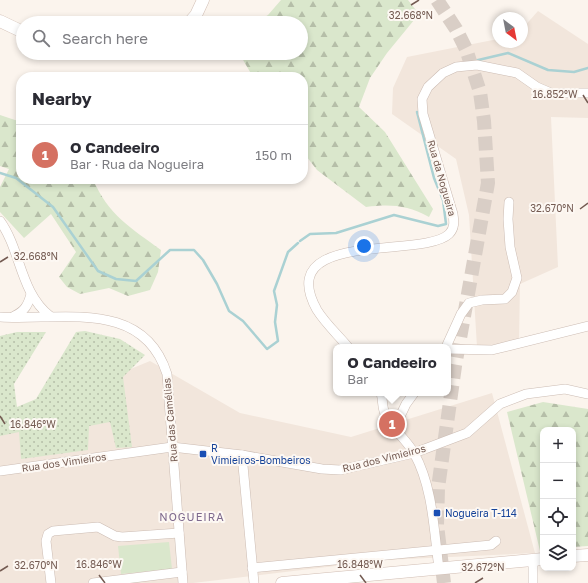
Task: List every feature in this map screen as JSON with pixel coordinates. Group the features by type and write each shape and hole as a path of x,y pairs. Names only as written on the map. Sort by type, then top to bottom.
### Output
{"main road":[{"path":"195,16 202,1"},
{"path":"0,21 16,29"},
{"path":"576,556 588,554"},
{"path":"282,583 538,560"}],"street":[{"name":"Rua da Nogueira","path":"345,344 318,312 313,302 308,284 313,271 318,265 339,255 356,251 426,242 444,237 449,234 454,227 453,214 423,114 422,99 432,82 449,70 477,66 517,73 536,87 551,93 588,93"},
{"path":"447,344 461,314 469,303 482,300 505,299 512,292 518,278 510,247 508,219 509,202"},
{"path":"0,221 31,294 41,308 50,316"},
{"path":"12,316 22,312 26,308 31,294"},
{"name":"Rua das Camélias","path":"0,317 50,316 111,322 128,326 152,344 162,358 167,374 183,583"},
{"path":"451,349 492,350 588,326"},
{"name":"Rua dos Vimieiros","path":"0,471 172,447 242,455 322,469 340,470 414,452 467,432 500,404 526,394 565,390 588,394"},
{"path":"382,396 385,413 394,428 414,452 430,500 439,569"},
{"path":"394,428 412,396"},
{"path":"242,455 254,583"},
{"path":"51,583 46,541 48,534 52,531 98,527 115,536 122,537 179,533"},
{"path":"252,568 491,545 496,541"},
{"path":"533,583 538,560"},
{"path":"93,583 182,572"}],"shaded area":[{"path":"538,11 588,44 588,118 551,117 558,267 520,284 519,341 477,347 469,215 456,159 392,114 393,88 407,57 492,40 492,48 528,48 528,22"},
{"path":"150,361 240,413 351,437 492,393 535,553 385,560 193,583 0,583 0,423"}],"green space":[{"path":"281,0 408,0 419,14 387,53 370,78 359,107 385,132 433,209 429,217 413,210 398,206 366,207 317,170 308,158 308,72 250,72 243,60 308,60 308,16 266,16"},
{"path":"0,115 16,120 16,184 96,184 106,202 121,220 161,250 158,272 150,290 128,296 109,288 80,294 67,287 59,277 76,252 51,214 24,238 0,212 0,187 9,169 0,166"},
{"path":"85,331 120,339 145,355 123,377 132,447 116,448 110,422 89,426 88,450 21,459 19,432 0,436 0,336 17,332 46,332 14,384 17,407 36,399 76,332"},
{"path":"543,402 588,409 588,546 576,547 576,427 540,427 540,551 507,412"},
{"path":"169,542 172,569 121,574 118,546"}],"waterway":[{"path":"474,61 508,53 548,70 574,72 588,68"},
{"path":"300,241 310,234 336,233 394,215 438,226 446,224 443,200 434,178 417,112"},
{"path":"0,173 16,178"},
{"path":"24,184 53,207 98,271 116,279 136,281 170,250 194,250 203,260 217,284 229,311 243,321 267,349 278,341 275,322 277,305 274,291 288,252 298,243"}],"tunnel":[{"path":"437,0 456,29 466,49 480,92 484,121 488,183 451,395"},
{"path":"444,583 437,525 438,488 451,396"}],"place":[{"name":"O Candeeiro","path":"392,424"},
{"name":"R Vimieiros-Bombeiros","path":"203,454"},
{"name":"Nogueira T-114","path":"437,513"}],"district":[{"name":"NOGUEIRA","path":"192,516"}]}
